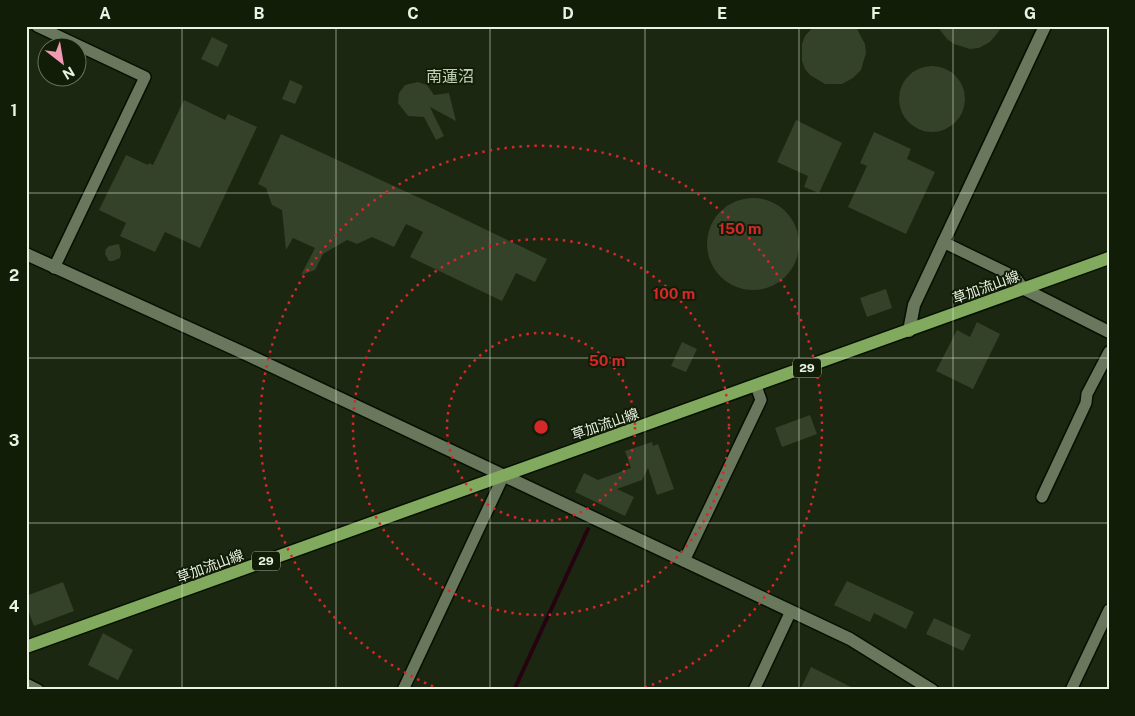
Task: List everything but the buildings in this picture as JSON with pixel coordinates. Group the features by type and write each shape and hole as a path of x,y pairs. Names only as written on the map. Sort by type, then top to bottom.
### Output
{"main road":[{"name":"草加流山線","path":"26,648 1109,258"}],"street":[{"path":"37,26 145,77 54,268"},
{"path":"908,331 914,305 1045,26"},
{"path":"943,242 1015,277 1024,289 1109,332"},
{"path":"26,254 239,351 865,646 932,690"},
{"path":"1042,497 1086,403 1087,394 1109,352"},
{"path":"684,561 761,400 756,386"},
{"path":"403,690 504,477"},
{"path":"1071,690 1109,610"},
{"path":"754,690 791,611"},
{"path":"26,684 38,690"}],"waterway":[{"path":"514,690 588,529"}],"district":[{"name":"南蓮沼","path":"450,76"}]}
